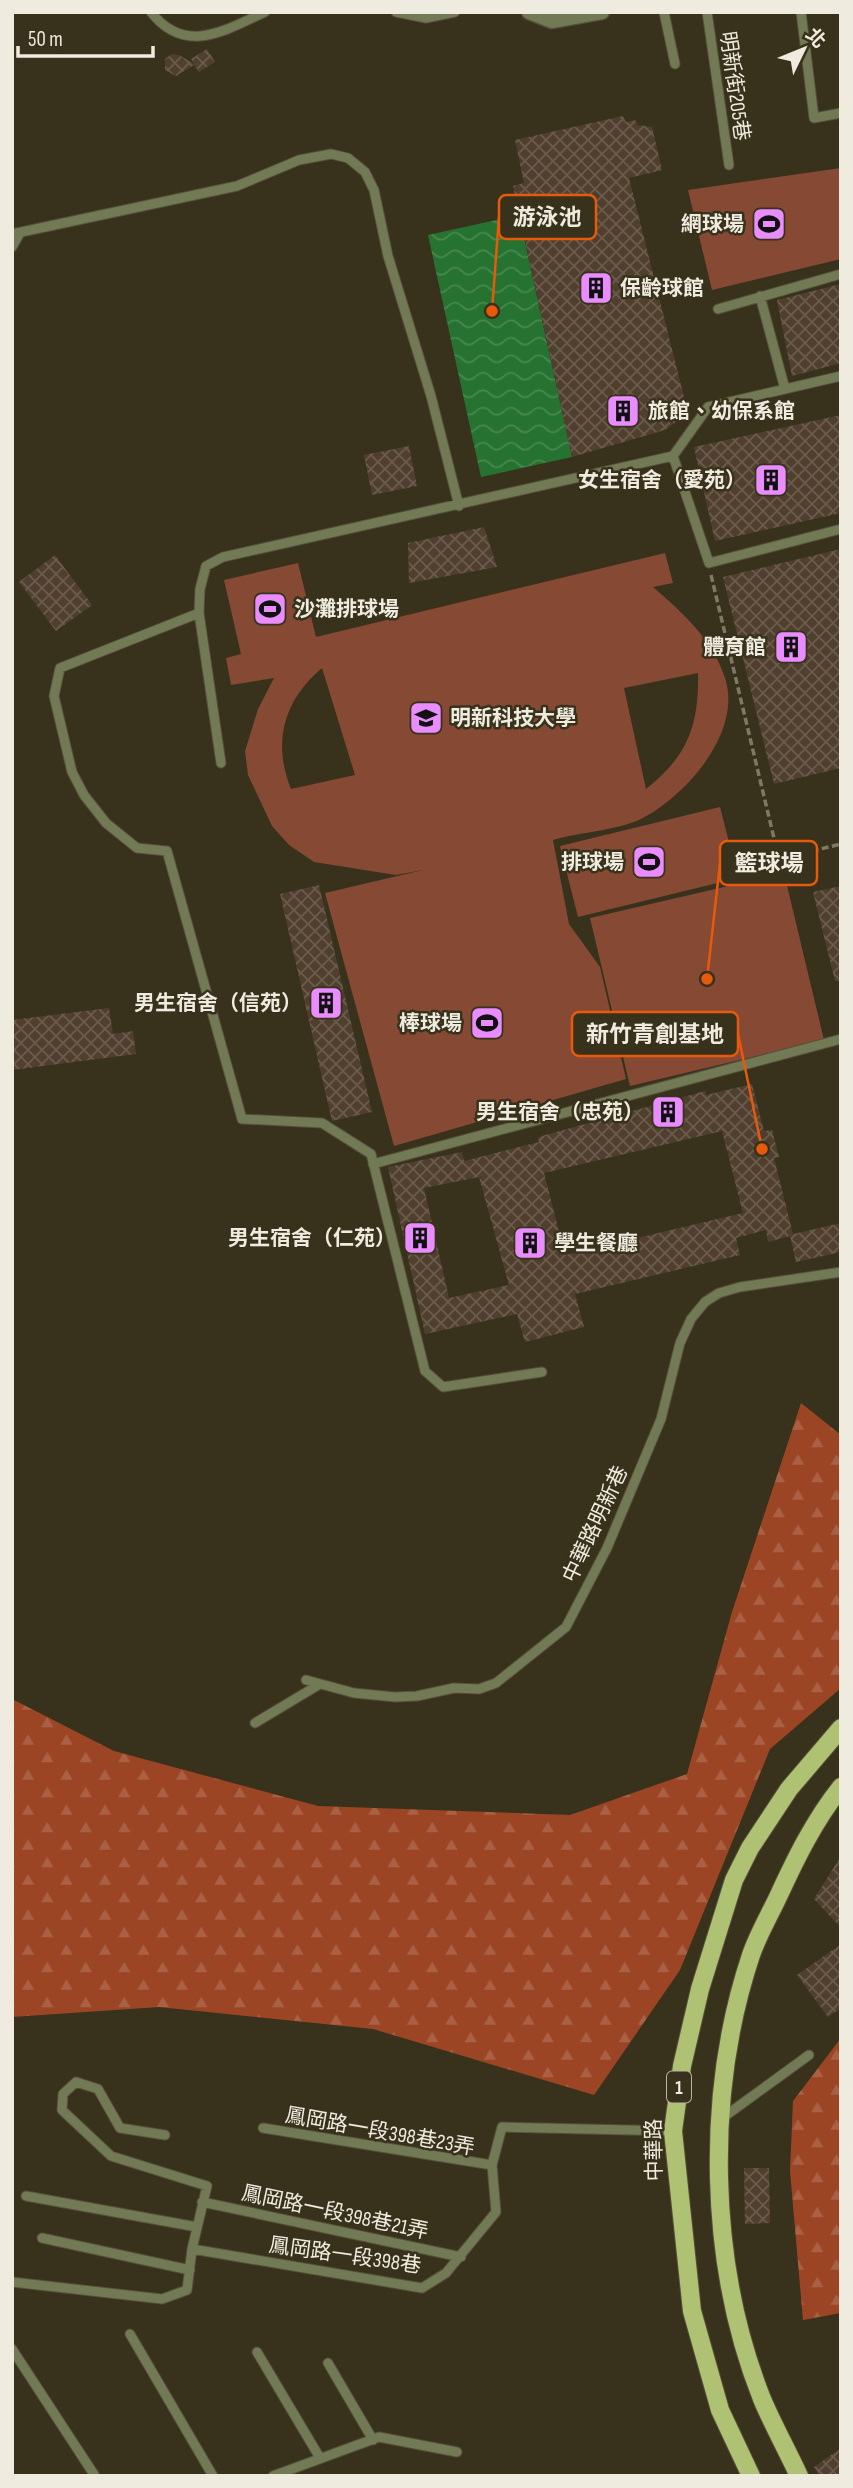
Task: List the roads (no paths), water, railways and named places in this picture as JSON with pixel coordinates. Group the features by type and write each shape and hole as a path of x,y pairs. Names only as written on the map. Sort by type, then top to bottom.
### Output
{"main road":[{"name":"中華路","path":"751,2476 720,2410 692,2311 673,2131 682,2066 700,1989 734,1880 750,1848 789,1789 841,1728"},
{"name":"1","path":"799,2476 762,2398 732,2296 719,2202 720,2120 725,2058 752,1954 808,1833 840,1788"}],"street":[{"path":"529,12 552,21 602,12"}],"lane":[{"path":"151,12 157,20 182,36 215,36 265,12"},
{"path":"396,12 426,18 456,12"},
{"path":"664,12 674,64"},
{"name":"明新街205巷","path":"707,12 729,165"},
{"path":"801,12 814,118 841,113"},
{"path":"12,247 16,234 237,186 299,160 331,154 348,158 365,172 374,190 388,256 431,396 459,506"},
{"path":"718,309 841,274"},
{"path":"760,296 785,389"},
{"path":"221,763 199,613 200,589 206,566 223,557 673,456 708,407 841,376"},
{"path":"673,456 709,562 841,529"},
{"path":"199,613 60,668 54,696 72,772 84,795 106,823 137,848 167,851 242,1119 321,1123 371,1154 425,1371 443,1387 542,1373"},
{"path":"373,1164 841,1039"},
{"name":"中華路明新巷","path":"306,1681 354,1693 417,1696 454,1688 479,1689 496,1683 566,1627 607,1548 661,1419 680,1343 691,1319 705,1302 719,1293 740,1287 841,1272"},
{"path":"255,1723 320,1684"},
{"path":"720,2120 809,2056"},
{"path":"12,2282 162,2299 187,2290 192,2249 207,2186 111,2156 62,2110 63,2094 76,2082 98,2089 120,2127 165,2136"},
{"name":"鳳岡路一段398巷","path":"192,2249 422,2288 446,2273 496,2212 492,2165 502,2127 673,2131"},
{"name":"鳳岡路一段398巷23弄","path":"262,2128 484,2166 492,2165"},
{"path":"26,2196 197,2227"},
{"name":"鳳岡路一段398巷21弄","path":"202,2202 461,2257"},
{"path":"42,2238 190,2270"},
{"path":"130,2334 212,2476"},
{"path":"12,2349 95,2476"},
{"path":"257,2352 320,2458"},
{"path":"328,2363 373,2440"},
{"path":"273,2476 379,2437 457,2452"}],"water":[{"path":"519,215 572,457 481,477 428,235"}],"place":[{"name":"網球場","path":"769,224"},
{"name":"保齡球館","path":"596,288"},
{"name":"游泳池","path":"492,311"},
{"name":"旅館、幼保系館","path":"623,411"},
{"name":"女生宿舍（愛苑）","path":"771,480"},
{"name":"沙灘排球場","path":"270,609"},
{"name":"體育館","path":"791,647"},
{"name":"明新科技大學","path":"426,718"},
{"name":"排球場","path":"649,862"},
{"name":"籃球場","path":"707,979"},
{"name":"男生宿舍（信苑）","path":"326,1003"},
{"name":"棒球場","path":"487,1023"},
{"name":"男生宿舍（忠苑）","path":"668,1112"},
{"name":"新竹青創基地","path":"762,1149"},
{"name":"男生宿舍（仁苑）","path":"420,1238"},
{"name":"學生餐廳","path":"530,1243"}]}
